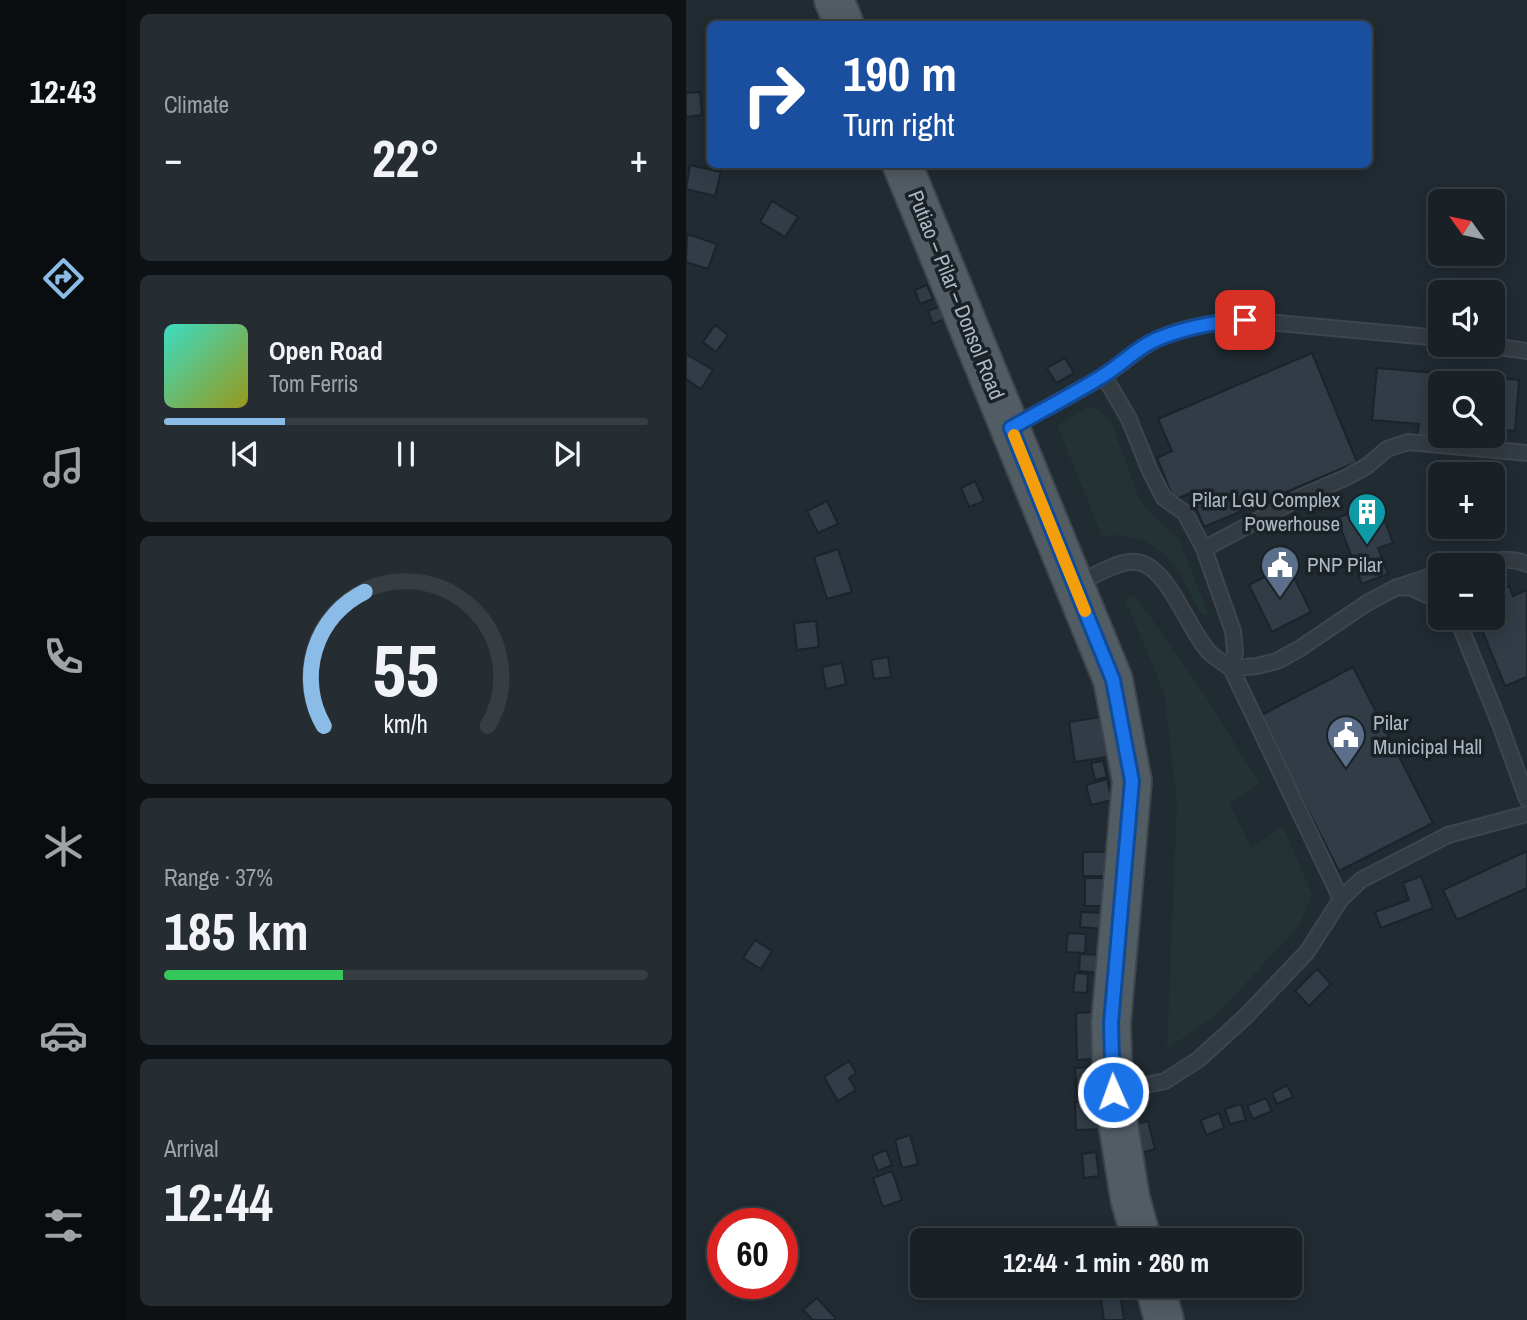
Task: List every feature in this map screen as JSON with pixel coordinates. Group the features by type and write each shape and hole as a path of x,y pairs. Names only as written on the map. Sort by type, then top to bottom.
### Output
{"main road":[{"path":"834,0 843,21"},
{"name":"Putiao – Pilar – Donsol Road","path":"904,168 1113,680 1132,781 1111,1023 1113,1092 1130,1198 1138,1228"},
{"path":"1158,1298 1164,1320"}],"lane":[{"path":"1011,428 1104,376 1154,341 1225,321 1265,321 1428,337"},
{"path":"1505,348 1527,351"},
{"path":"1104,376 1129,419 1164,498 1185,513 1204,549 1233,631 1235,652 1231,668"},
{"path":"1204,549 1301,497 1347,477 1367,466 1387,449 1408,442 1527,453"},
{"path":"1505,560 1527,564"},
{"path":"1075,585 1123,563 1138,561 1153,569 1164,581 1209,652 1231,668 1341,899"},
{"path":"1231,668 1277,661 1300,649 1367,603 1397,587 1428,577"},
{"path":"1397,587 1412,588 1428,595"},
{"path":"1462,630 1527,799"},
{"path":"1113,1092 1165,1082 1199,1059 1246,1016 1307,951 1341,899 1360,880 1448,835 1527,814"}],"shaded area":[{"path":"1089,407 1095,408 1110,419 1144,507 1179,539 1208,613 1206,616 1202,615 1183,579 1160,550 1135,538 1115,535 1103,538 1057,425"},
{"path":"1127,597 1137,598 1206,697 1259,783 1230,804 1251,848 1283,826 1312,895 1299,926 1214,1017 1167,1049 1177,804 1164,693 1126,602"}],"building":[{"path":"700,92 702,115 686,117 686,93"},
{"path":"690,165 721,172 715,196 686,189"},
{"path":"772,201 798,217 785,237 760,222"},
{"path":"687,234 717,244 708,269 686,262"},
{"path":"927,285 933,299 920,304 915,290"},
{"path":"939,307 944,319 933,324 928,311"},
{"path":"715,325 728,335 716,352 703,342"},
{"path":"1312,353 1357,462 1204,527 1190,493 1174,500 1157,458 1172,451 1158,419"},
{"path":"686,354 713,370 701,389 686,379"},
{"path":"1065,358 1074,373 1056,383 1047,368"},
{"path":"1377,368 1428,372 1428,439 1417,438 1419,424 1372,420"},
{"path":"1505,379 1519,380 1515,431 1505,430"},
{"path":"975,481 984,501 969,507 961,488"},
{"path":"827,501 838,524 818,533 807,511"},
{"name":"Pilar LGU Complex Powerhouse","path":"1378,502 1393,543 1378,548 1388,574 1362,584 1337,518"},
{"path":"838,549 852,592 827,599 814,557"},
{"name":"PNP Pilar","path":"1288,565 1311,612 1272,632 1249,585"},
{"path":"1509,586 1513,596 1527,590 1527,677 1505,686 1482,630 1505,630 1505,588"},
{"path":"816,621 819,647 797,650 794,623"},
{"path":"888,657 891,677 874,679 871,660"},
{"path":"842,663 846,684 826,689 822,667"},
{"name":"Pilar Municipal Hall","path":"1353,667 1433,823 1339,871 1260,716"},
{"path":"1101,717 1107,757 1075,762 1069,722"},
{"path":"1103,761 1107,777 1095,780 1091,763"},
{"path":"1107,779 1112,800 1091,805 1086,785"},
{"path":"1527,851 1527,888 1457,920 1443,890"},
{"path":"1083,852 1107,852 1107,876 1083,876"},
{"path":"1421,876 1433,908 1381,928 1375,912 1409,900 1403,883"},
{"path":"1085,878 1104,878 1104,906 1085,906"},
{"path":"1081,912 1105,913 1104,929 1080,927"},
{"path":"1068,933 1086,934 1085,953 1066,952"},
{"path":"755,940 772,951 761,969 743,958"},
{"path":"1080,954 1102,955 1100,973 1079,971"},
{"path":"1317,969 1331,984 1309,1006 1295,991"},
{"path":"1075,973 1088,974 1087,993 1073,992"},
{"path":"1094,1012 1095,1059 1077,1060 1076,1013"},
{"path":"849,1061 856,1073 849,1078 856,1090 838,1101 824,1077"},
{"path":"1096,1067 1097,1092 1077,1094 1075,1068"},
{"path":"1287,1085 1293,1097 1277,1104 1272,1093"},
{"path":"1266,1098 1272,1111 1253,1119 1247,1106"},
{"path":"1099,1101 1101,1129 1076,1130 1075,1102"},
{"path":"1241,1104 1246,1120 1230,1124 1225,1109"},
{"path":"1219,1113 1224,1128 1206,1135 1201,1120"},
{"path":"1148,1121 1155,1149 1141,1153 1133,1125"},
{"path":"910,1135 918,1164 902,1168 895,1140"},
{"path":"886,1150 892,1165 878,1171 872,1156"},
{"path":"1096,1152 1099,1176 1084,1178 1082,1154"},
{"path":"892,1171 902,1200 883,1207 873,1178"},
{"path":"817,1298 836,1320 813,1320 803,1310"},
{"path":"1101,1298 1121,1298 1124,1320 1104,1320"}],"slow traffic":[{"path":"1014,435 1085,611"}],"place":[{"name":"Pilar LGU Complex Powerhouse","path":"1367,546"},
{"name":"PNP Pilar","path":"1280,599"},
{"name":"Pilar Municipal Hall","path":"1346,769"}],"route":[{"path":"1113,1092 1111,1023 1132,781 1113,680 1011,428 1104,376 1154,341 1225,321 1245,320"}]}
